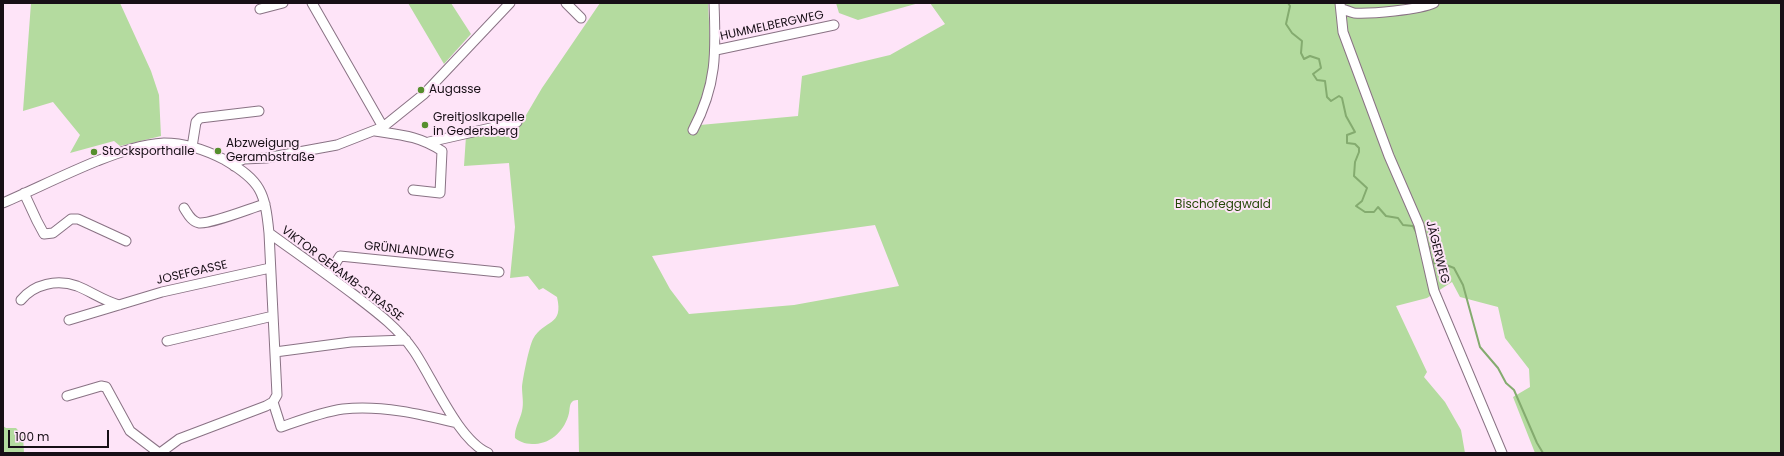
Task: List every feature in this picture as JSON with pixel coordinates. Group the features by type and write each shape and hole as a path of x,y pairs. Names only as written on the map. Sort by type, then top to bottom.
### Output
{"street":[{"path":"260,8 283,3"},
{"path":"312,3 379,129 416,137 429,142 442,150 440,193 413,190"},
{"path":"234,166 236,162 244,159 266,158 337,145 379,129 424,94 510,3"},
{"path":"566,3 581,18"},
{"name":"HUMMELBERGWEG","path":"693,130 703,112 711,84 716,50 714,3"},
{"path":"1341,6 1353,13 1415,9 1434,3"},
{"name":"JÄGERWEG","path":"1341,6 1343,32 1366,98 1419,225 1434,291 1502,453"},
{"name":"HUMMELBERGWEG","path":"716,50 834,25"},
{"path":"192,146 196,122 200,118 259,111"},
{"path":"429,142 516,122"},
{"name":"VIKTOR GERAMB-STRASSE","path":"3,203 61,176 122,152 163,143 192,146 211,153 234,166 258,186 264,196 269,233 328,275 385,319 406,340 457,423 478,449 488,453"},
{"path":"24,193 36,222 44,234 54,233 71,219 78,219 126,240"},
{"path":"184,208 191,219 199,223 215,220 265,204"},
{"path":"269,233 275,352 276,395 274,402 281,427 329,412 355,408 404,411 457,423"},
{"name":"GRÜNLANDWEG","path":"328,275 340,256 499,272"},
{"name":"JOSEFGASSE","path":"69,320 162,292 270,268"},
{"path":"21,300 33,288 61,283 76,286 105,301 121,305"},
{"path":"167,341 273,316"},
{"path":"275,352 351,342 406,340"},
{"path":"68,396 101,386 106,387 130,431 162,452 182,438 227,422 274,402"}],"green space":[{"path":"31,3 120,3 151,71 159,95 161,136 120,146 114,141 70,153 80,135 53,102 23,111"},
{"path":"408,3 451,3 471,34 444,64"},
{"name":"Bischofeggwald","path":"600,3 708,3 711,60 700,125 798,116 802,76 890,55 945,24 930,3 1781,3 1781,453 1535,453 1513,397 1530,387 1529,369 1505,338 1498,307 1460,297 1452,282 1427,298 1396,306 1427,372 1424,377 1445,402 1461,430 1465,453 579,453 578,400 573,401 564,425 552,438 541,443 524,443 515,438 515,435 523,408 522,387 526,362 533,339 542,328 552,322 558,313 557,297 543,288 539,290 528,276 510,278 515,227 509,163 464,166 466,136 522,122 542,88","holes":["875,225 899,286 794,305 689,314 670,289 652,256"]},
{"path":"836,3 919,3 858,20 839,13"},
{"path":"3,426 6,428 16,428 23,436 24,453 3,453"}],"waterway":[{"path":"1288,3 1290,6 1286,24 1292,33 1302,41 1301,53 1304,59 1310,56 1319,59 1321,68 1313,74 1317,80 1325,81 1327,97 1331,101 1339,96 1342,98 1346,116 1355,132 1347,135 1347,143 1355,144 1359,148 1355,162 1354,176 1367,188 1362,201 1356,206 1365,212 1374,212 1378,207 1386,216 1398,218 1403,225 1413,226 1417,234"},
{"path":"1427,246 1434,249 1435,258 1432,263 1444,264 1454,268 1463,285 1480,347 1498,368 1506,383 1514,390 1537,443 1543,453"}],"place":[{"name":"Augasse","path":"421,90"},
{"name":"Greitjoslkapelle in Gedersberg","path":"425,125"},
{"name":"Abzweigung Gerambstraße","path":"218,151"},
{"name":"Stocksporthalle","path":"94,152"}]}
